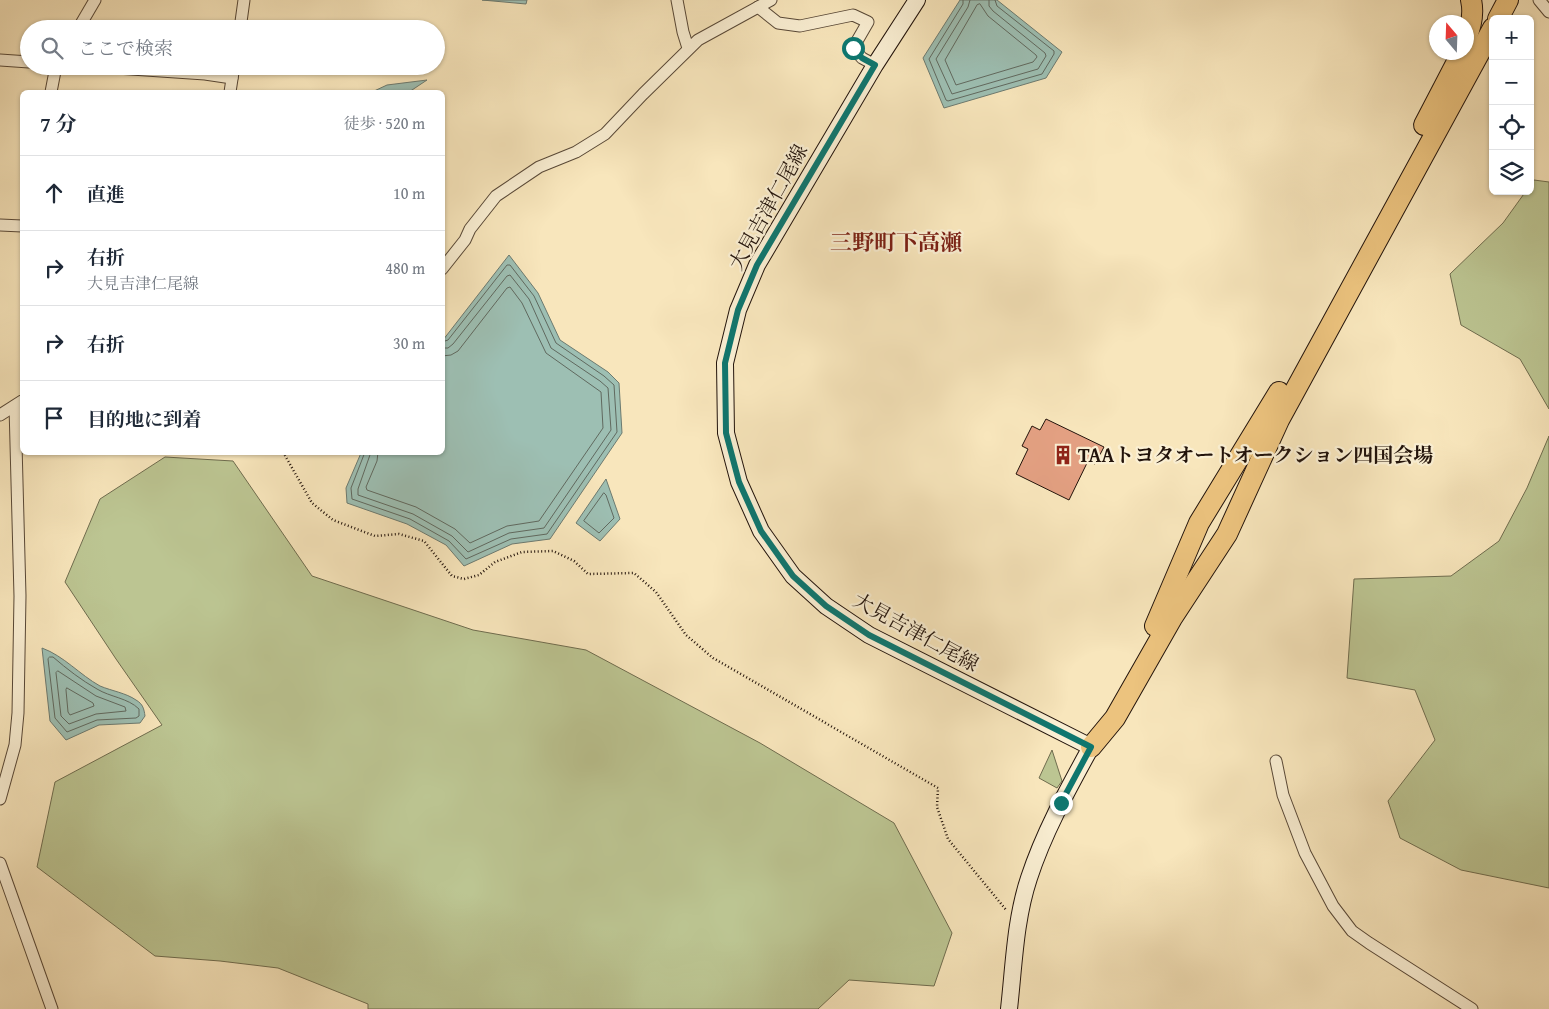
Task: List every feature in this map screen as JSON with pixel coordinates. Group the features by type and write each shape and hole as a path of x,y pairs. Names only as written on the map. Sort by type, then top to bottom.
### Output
{"highway":[{"path":"1471,15 1472,0"},
{"path":"1500,15 1508,0"},
{"path":"1091,747 1115,718 1172,618 1227,534 1279,420 1489,35"},
{"path":"1091,747 1158,619 1199,523 1268,413 1458,60"}],"main road":[{"name":"大見吉津仁尾線","path":"917,0 875,65 757,265 738,310 725,363 726,433 739,482 761,531 793,576 826,606 869,635 1091,747"},
{"path":"1009,1009 1018,924 1029,878 1061,803 1091,747"}],"street":[{"path":"83,20 95,0"},
{"path":"241,20 244,0"},
{"path":"677,0 688,48"},
{"path":"445,265 496,196 539,166 576,152 605,134 688,48 698,40 771,0"},
{"path":"1539,0 1549,12"},
{"path":"758,7 778,23 800,26 853,15 868,22 853,48 862,58 875,65"},
{"path":"0,60 20,61"},
{"path":"51,90 54,75"},
{"path":"230,90 233,75"},
{"path":"0,225 20,226"},
{"path":"0,415 19,403"},
{"path":"0,799 16,745 18,713 20,596 19,403"},
{"path":"1276,762 1284,795 1301,845 1333,906 1352,930 1369,943 1472,1009"},
{"path":"0,863 52,1009"}],"path":[{"path":"285,455 312,502 333,520 374,536 399,534 424,541 452,576 464,580 479,575 495,562 522,552 553,551 574,561 588,574 634,573 656,592 686,636 713,658 938,788 937,807 948,839 1018,924"}],"green space":[{"path":"1534,180 1549,182 1549,409 1520,359 1461,325 1450,274 1503,223 1523,195 1534,195"},
{"path":"1549,436 1549,888 1461,870 1400,838 1388,801 1435,740 1415,690 1347,678 1354,579 1451,576 1499,541 1527,488"},
{"path":"165,457 233,461 312,576 473,630 586,650 760,743 894,823 952,933 934,986 849,980 818,1009 368,1009 368,1004 278,968 155,956 37,867 55,782 162,725 65,582 100,499"},
{"path":"1052,750 1062,781 1057,788 1039,778"}],"water":[{"path":"482,0 527,0 526,4"},
{"path":"960,0 997,0 1062,52 1046,78 944,108 923,58"},
{"path":"427,80 412,90 376,90 387,85"},
{"path":"509,255 538,293 560,340 608,372 619,383 622,433 550,539 512,544 464,566 446,545 407,524 347,503 346,488 360,455 445,455 445,337"},
{"path":"606,479 620,519 600,541 576,523"},
{"path":"42,648 58,656 100,686 128,696 140,703 145,716 140,723 99,725 66,740 50,721"}],"building":[{"name":"TAAトヨタオートオークション四国会場","path":"1046,419 1104,447 1095,464 1088,461 1069,500 1016,474 1028,449 1022,446 1032,426 1040,430"}],"place":[{"name":"TAAトヨタオートオークション四国会場","path":"1063,455"}],"district":[{"name":"三野町下高瀬","path":"896,242"}],"route":[{"path":"853,48 862,58 875,65 757,265 738,310 725,363 726,433 739,482 761,531 793,576 826,606 869,635 1091,747 1061,803"}]}
